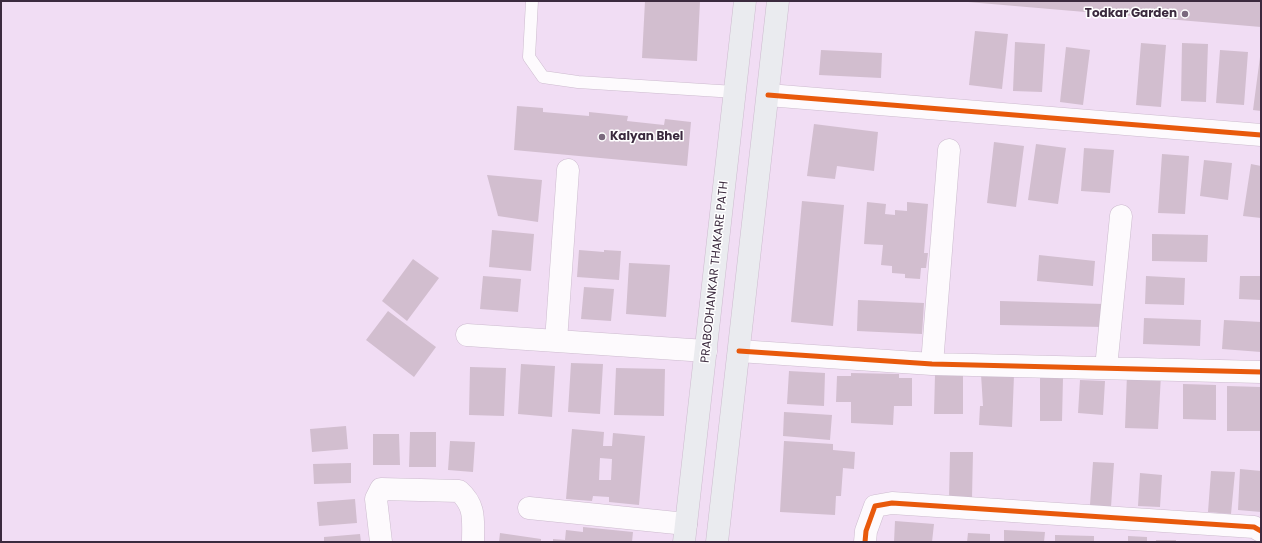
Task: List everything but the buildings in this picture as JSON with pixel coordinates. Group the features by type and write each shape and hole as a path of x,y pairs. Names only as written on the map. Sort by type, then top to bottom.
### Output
{"main road":[{"name":"PRABODHANKAR THAKARE PATH","path":"685,533 745,1"},
{"path":"717,542 778,1"}],"street":[{"path":"768,95 1261,135"},
{"path":"932,364 949,150"},
{"path":"556,341 568,170"},
{"path":"1106,368 1121,216"},
{"path":"467,335 706,351"},
{"path":"739,351 932,364 1261,372"},
{"path":"381,542 376,499 381,489 393,488 459,491 467,498 473,510 473,542"},
{"path":"865,542 866,531 875,506 892,503 1254,527 1261,531"},
{"path":"529,508 685,533"}],"lane":[{"path":"532,1 529,57 543,76 578,82 735,92"}],"cycle path":[{"path":"768,95 1261,135"},
{"path":"739,351 932,364 1261,372"},
{"path":"865,542 866,531 875,506 892,503 1254,527 1261,531"}],"place":[{"name":"Todkar Garden","path":"1185,14"},
{"name":"Kalyan Bhel","path":"602,137"}]}
